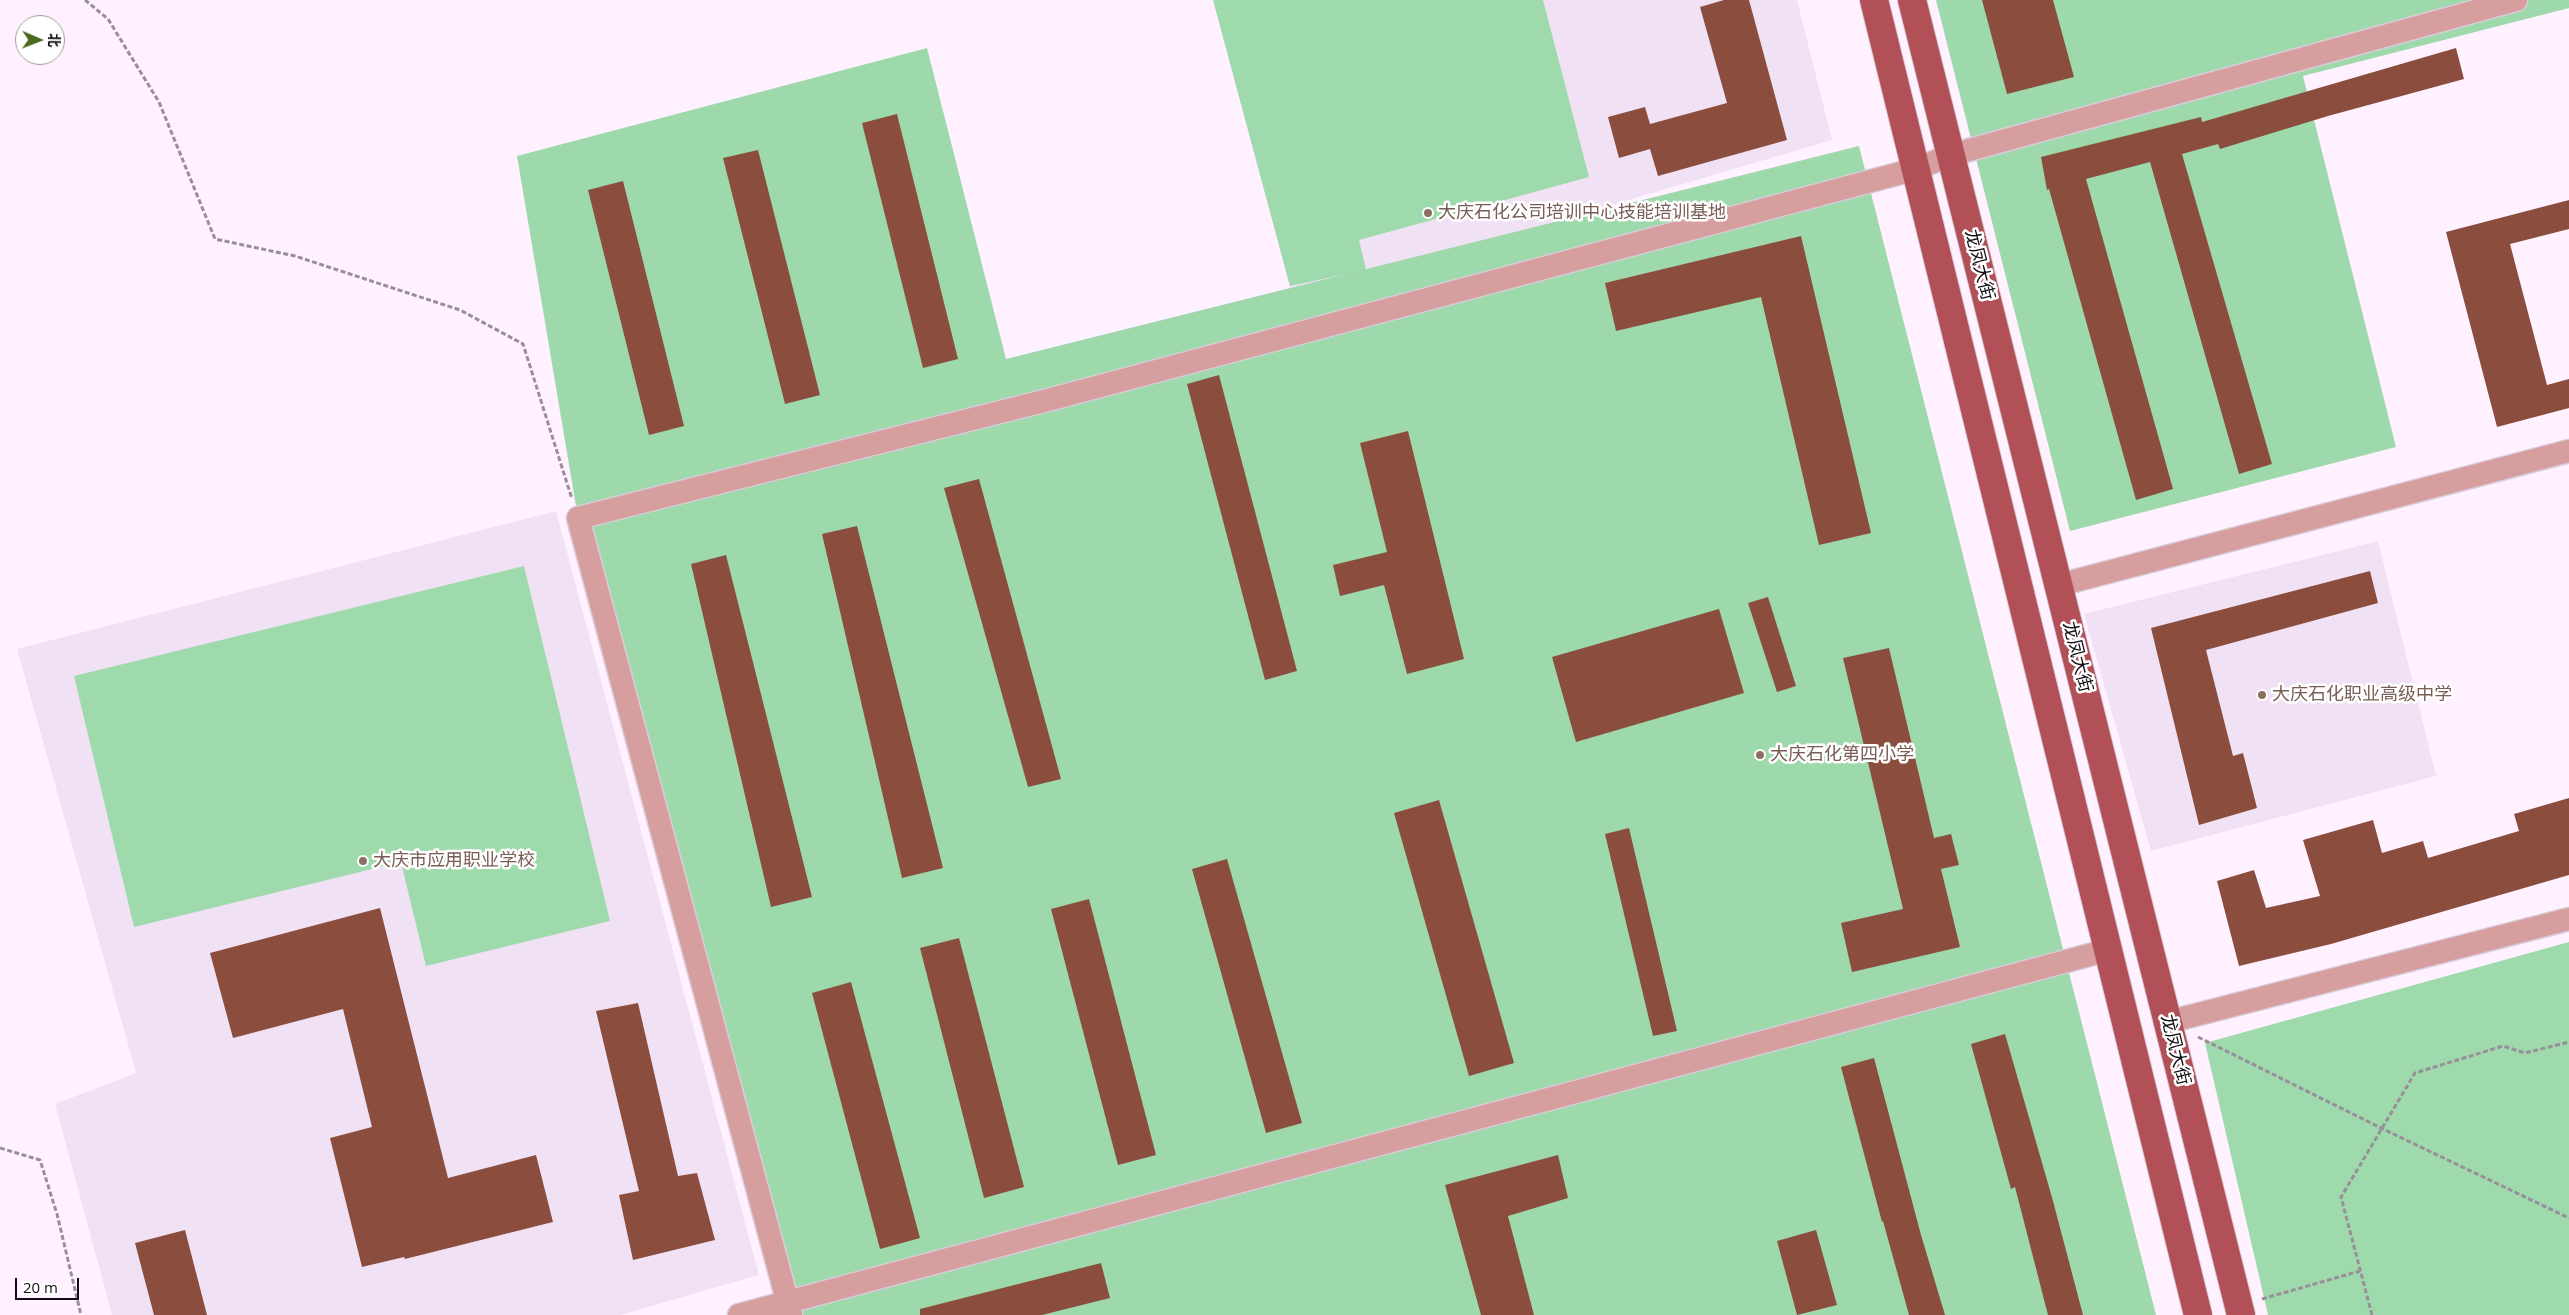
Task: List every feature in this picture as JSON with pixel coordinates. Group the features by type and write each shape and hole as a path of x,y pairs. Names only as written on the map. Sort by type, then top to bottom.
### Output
{"main road":[{"path":"1874,0 2198,1315"},
{"name":"龙凤大街","path":"1912,0 2240,1310"}],"street":[{"path":"789,1308 578,518 1044,402 1916,169 1951,155 2516,0"},
{"path":"2059,585 2569,451"},
{"path":"2168,1022 2569,919"},
{"path":"739,1315 789,1308 2108,950"}],"path":[{"path":"86,0 108,19 159,102 215,239 295,256 460,310 523,344 578,518"},
{"path":"2168,1022 2383,1130 2569,1218"},
{"path":"2372,1315 2341,1197 2383,1130 2415,1073 2503,1046 2525,1053 2569,1042"},
{"path":"0,1148 40,1160 57,1214 81,1315"},
{"path":"2240,1310 2360,1271"}],"shaded area":[{"name":"大庆石化公司培训中心技能培训基地","path":"1213,0 1797,0 1832,140 1293,299"},
{"name":"大庆市应用职业学校","path":"556,511 759,1275 620,1315 112,1315 55,1104 136,1073 17,649"},
{"name":"大庆石化职业高级中学","path":"2378,541 2436,776 2151,851 2084,614"}],"green space":[{"path":"1213,0 1543,0 1589,177 1359,240 1366,270 1290,286"},
{"path":"1936,0 2569,0 2569,8 2303,76 2396,447 2070,531"},
{"path":"927,48 1006,359 1859,146 2156,1315 791,1315 578,518 517,156"},
{"path":"524,566 610,921 426,966 401,862 134,927 74,676"},
{"path":"2569,942 2569,1315 2268,1315 2205,1043"}],"building":[{"path":"1724,0 1749,0 1787,140 1658,176 1650,149 1619,158 1608,117 1645,107 1650,124 1727,103 1700,7"},
{"path":"1982,0 2053,0 2074,77 2007,94"},
{"path":"2456,48 2464,79 2328,116 2220,149 2218,144 2182,154 2272,464 2239,474 2150,162 2086,179 2173,489 2136,500 2049,189 2047,190 2041,157 2201,117 2202,122"},
{"path":"897,114 958,359 923,368 862,123"},
{"path":"758,150 820,395 785,404 723,158"},
{"path":"623,181 684,426 649,435 588,190"},
{"path":"2569,200 2569,229 2510,244 2547,385 2569,379 2569,408 2497,427 2446,232"},
{"path":"1801,236 1871,533 1819,545 1761,297 1616,331 1605,283"},
{"path":"1219,375 1297,671 1265,680 1187,384"},
{"path":"1408,431 1464,659 1407,674 1384,585 1340,596 1333,565 1387,552 1360,443"},
{"path":"979,479 1061,779 1028,787 944,488"},
{"path":"857,526 943,868 902,878 822,534"},
{"path":"726,555 812,897 771,907 691,564"},
{"path":"2370,571 2378,603 2206,650 2233,756 2243,753 2257,808 2199,825 2151,628"},
{"path":"1768,597 1796,686 1777,692 1748,603"},
{"path":"1719,609 1744,693 1576,742 1552,657"},
{"path":"1889,648 1934,838 1951,834 1959,865 1941,869 1960,947 1852,972 1841,923 1903,909 1843,658"},
{"path":"2569,798 2569,875 2331,944 2239,966 2217,881 2254,870 2266,908 2320,896 2303,840 2373,820 2382,853 2423,841 2428,858 2519,831 2514,814"},
{"path":"1439,800 1514,1063 1469,1076 1394,813"},
{"path":"1629,828 1677,1031 1653,1036 1605,834"},
{"path":"1227,859 1302,1123 1266,1133 1192,869"},
{"path":"1089,899 1156,1155 1118,1165 1051,909"},
{"path":"380,908 448,1178 536,1155 553,1222 405,1259 404,1257 362,1267 330,1138 372,1127 343,1009 233,1038 210,953"},
{"path":"959,938 1024,1187 984,1198 920,948"},
{"path":"851,982 920,1238 880,1249 812,993"},
{"path":"638,1003 678,1176 697,1173 715,1240 633,1260 619,1195 639,1191 596,1011"},
{"path":"2005,1034 2053,1201 2083,1315 2048,1315 2015,1187 2011,1189 1971,1044"},
{"path":"1874,1058 1921,1235 1945,1315 1909,1315 1882,1222 1841,1067"},
{"path":"1558,1155 1568,1198 1508,1216 1534,1315 1481,1315 1445,1185"},
{"path":"185,1230 207,1315 154,1315 135,1243"},
{"path":"1816,1230 1837,1305 1797,1315 1777,1241"},
{"path":"1101,1263 1110,1298 1042,1315 920,1315 920,1309"}],"place":[{"name":"大庆石化公司培训中心技能培训基地","path":"1428,213"},
{"name":"大庆石化职业高级中学","path":"2262,695"},
{"name":"大庆石化第四小学","path":"1760,755"},
{"name":"大庆市应用职业学校","path":"363,861"}]}
